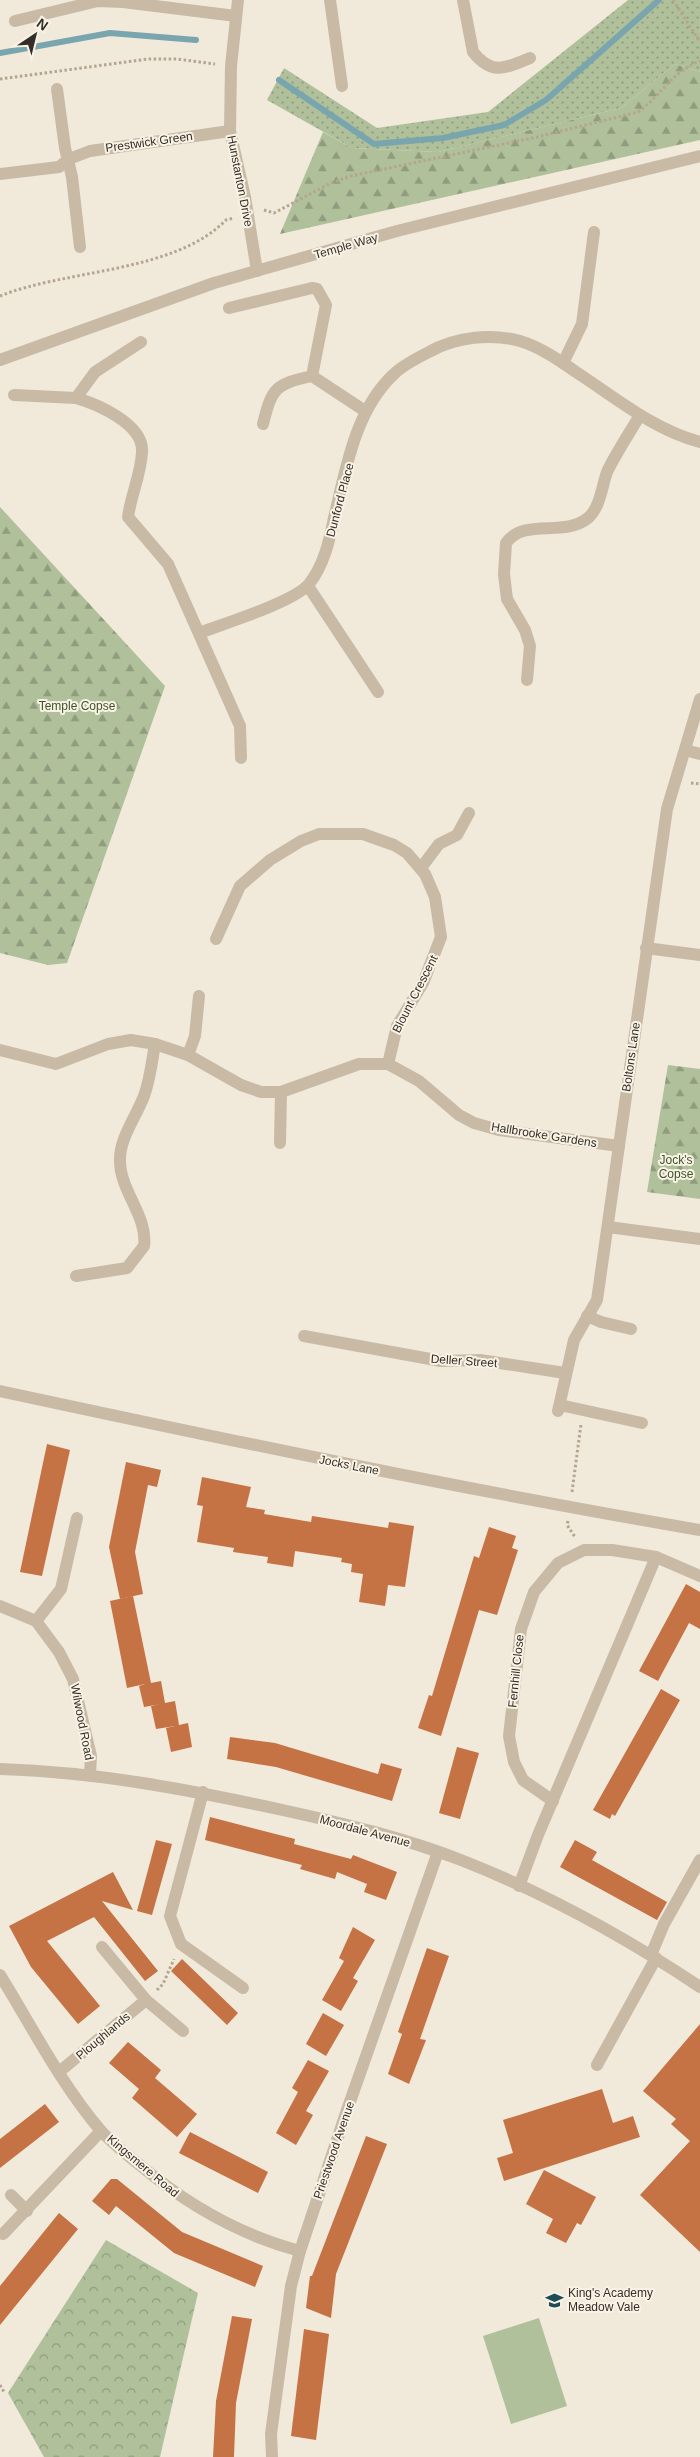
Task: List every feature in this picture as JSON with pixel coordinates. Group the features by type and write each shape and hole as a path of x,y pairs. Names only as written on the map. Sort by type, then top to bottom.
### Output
{"street":[{"name":"Hunstanton Drive","path":"238,0 231,66 230,131 245,197 257,271"},
{"path":"330,0 342,86"},
{"path":"463,0 473,52 478,59 485,64 503,69 530,58"},
{"path":"15,21 98,1 123,2 236,16"},
{"path":"57,89 65,148 69,159 80,247"},
{"name":"Prestwick Green","path":"0,174 59,167 69,159 90,151 111,147 230,131"},
{"name":"Temple Way","path":"0,360 214,283 397,231 700,156"},
{"path":"563,363 582,324 594,232"},
{"path":"229,308 309,288 317,289 326,305 312,376"},
{"name":"Dunford Place","path":"308,586 326,553 342,486 365,411 394,374 448,342 472,338 502,338 519,341 563,363 640,415 679,436 700,442"},
{"path":"76,398 95,372 142,342"},
{"path":"263,424 270,397 274,392 286,383 312,376 365,411"},
{"path":"14,395 76,398 98,405 117,415 136,436 143,449 128,516 165,559 240,726 240,758"},
{"path":"527,680 530,646 525,630 507,599 504,574 506,543 518,532 575,526 589,517 595,508 608,471 640,415"},
{"path":"199,633 278,602 308,586 378,692"},
{"name":"Boltons Lane","path":"574,1408 559,1408 565,1373 574,1340 597,1300 667,809 700,699"},
{"path":"685,750 700,754"},
{"path":"421,868 440,844 457,835 469,813"},
{"name":"Blount Crescent","path":"216,938 240,886 282,850 318,834 363,834 381,839 407,853 421,868 435,898 441,938 423,983 397,1026 388,1064"},
{"path":"646,948 700,955"},
{"path":"188,1056 195,1036 199,996"},
{"name":"Hallbrooke Gardens","path":"0,1050 56,1064 108,1044 132,1040 155,1044 188,1056 240,1085 261,1092 281,1092 359,1064 388,1064 419,1081 459,1115 474,1123 500,1130 619,1146"},
{"path":"76,1276 127,1268 144,1246 142,1223 127,1190 120,1162 123,1143 144,1095 155,1044"},
{"path":"280,1143 281,1092"},
{"path":"608,1227 700,1239"},
{"path":"587,1316 600,1322 631,1329"},
{"name":"Deller Street","path":"304,1336 441,1361 480,1360 565,1373"},
{"name":"Jocks Lane","path":"0,1391 330,1461 560,1506 700,1530"},
{"path":"574,1408 642,1423"},
{"path":"0,1606 36,1621 61,1589 77,1518"},
{"name":"Fernhill Close","path":"553,1801 523,1780 514,1762 509,1736 521,1628 529,1604 542,1581 558,1563 584,1550 612,1550 656,1557 700,1576"},
{"path":"519,1886 656,1557"},
{"name":"Wilwood Road","path":"36,1621 59,1652 73,1678 90,1756 90,1774"},
{"name":"Moordale Avenue","path":"0,1769 90,1774 203,1792 374,1831 438,1852 519,1886 581,1915 653,1956 700,1987"},
{"path":"203,1792 170,1916 181,1944 243,1988"},
{"name":"Priestwood Avenue","path":"272,2457 271,2434 291,2286 300,2250 438,1852"},
{"path":"597,2065 653,1956 664,1924 700,1860"},
{"path":"102,1947 146,2000 183,2031"},
{"name":"Kingsmere Road","path":"0,1975 59,2072 101,2131 167,2188 197,2208 253,2236 300,2250"},
{"name":"Ploughlands","path":"59,2072 146,2000"},
{"path":"3,2234 27,2211 101,2131"},
{"path":"11,2195 27,2211"}],"path":[{"path":"673,0 700,42"},
{"path":"0,78 148,59 177,59 220,65"},
{"path":"261,210 274,212 331,183 351,176 537,137 638,112 649,104 672,77 700,61"},
{"path":"0,296 26,286 82,273 110,270 156,258 182,248 229,219"},
{"path":"572,1495 581,1421 574,1408"},
{"path":"568,1517 567,1525 584,1550"},
{"path":"146,2000 162,1984 181,1944"},
{"path":"0,2386 4,2392"}],"green space":[{"path":"628,0 700,0 700,72 675,64 621,108 438,152 352,148 267,100 284,68 377,128 488,112"},
{"path":"675,64 700,72 700,140 280,234 323,132 352,148 438,152 621,108"},
{"name":"Temple Copse","path":"0,507 165,686 67,963 48,965 0,953"},
{"name":"Jock's Copse","path":"668,1065 700,1069 700,1199 647,1192"},
{"path":"106,2240 198,2293 160,2457 44,2457 8,2393"},
{"path":"539,2318 567,2406 511,2424 483,2336"}],"building":[{"path":"47,1444 70,1450 42,1576 20,1572"},
{"path":"126,1462 161,1470 157,1487 148,1485 135,1552 143,1594 120,1599 109,1547"},
{"path":"202,1477 251,1487 246,1507 265,1510 264,1514 311,1522 312,1516 388,1528 389,1522 414,1526 405,1587 388,1585 385,1606 359,1602 363,1574 351,1572 352,1564 341,1562 342,1558 295,1551 293,1567 267,1563 268,1557 233,1552 234,1548 197,1542 203,1506 197,1505"},
{"path":"489,1527 516,1536 512,1548 518,1550 497,1615 479,1610 441,1736 418,1728 429,1695 432,1696 474,1556 479,1558"},
{"path":"686,1584 700,1592 700,1629 689,1623 658,1681 639,1671"},
{"path":"133,1596 151,1683 161,1681 165,1703 175,1701 179,1725 188,1723 192,1747 171,1752 166,1728 175,1726 156,1729 151,1706 161,1704 144,1707 139,1686 145,1684 127,1688 110,1601"},
{"path":"661,1689 680,1700 615,1816 612,1814 610,1819 593,1810"},
{"path":"230,1737 275,1743 378,1774 381,1763 402,1769 392,1801 276,1767 227,1759"},
{"path":"457,1747 479,1753 460,1819 439,1813"},
{"path":"210,1817 295,1839 294,1844 351,1859 353,1855 397,1872 386,1900 364,1892 367,1884 337,1872 335,1879 300,1869 302,1865 205,1840"},
{"path":"156,1840 172,1844 152,1915 137,1911"},
{"path":"575,1840 597,1852 592,1860 667,1902 657,1920 560,1867"},
{"path":"113,1872 133,1910 102,1901 158,1971 145,1981 94,1917 47,1941 100,2006 78,2024 31,1967 9,1926"},
{"path":"353,1927 375,1940 353,1978 358,1981 341,2011 322,2000 344,1961 339,1958"},
{"path":"427,1948 449,1956 420,2039 426,2040 409,2084 388,2074 402,2034 398,2032"},
{"path":"182,1959 238,2013 227,2025 171,1971"},
{"path":"323,2013 344,2025 326,2056 306,2044"},
{"path":"700,2024 700,2252 640,2195 690,2141 671,2124 676,2119 643,2091"},
{"path":"128,2042 161,2070 155,2078 197,2114 177,2137 132,2098 139,2089 109,2063"},
{"path":"308,2060 329,2071 306,2111 313,2115 296,2145 276,2133 298,2092 292,2088"},
{"path":"602,2089 613,2123 633,2116 640,2137 504,2181 497,2158 513,2153 503,2120"},
{"path":"45,2104 59,2122 0,2168 0,2139"},
{"path":"190,2132 268,2172 258,2193 179,2153"},
{"path":"366,2136 387,2144 336,2274 331,2318 306,2308 310,2276 312,2276"},
{"path":"544,2170 596,2197 581,2225 577,2223 566,2243 546,2233 553,2219 526,2204"},
{"path":"111,2179 117,2179 182,2232 263,2266 255,2287 174,2253 116,2206 109,2215 92,2201"},
{"path":"59,2213 78,2229 0,2325 0,2286"},
{"path":"232,2316 252,2319 236,2403 234,2457 213,2457 216,2401"},
{"path":"304,2329 329,2334 316,2440 291,2436"}],"waterway":[{"path":"279,80 374,144 443,138 504,125 546,100 659,0"},
{"path":"0,53 110,33 196,40"}],"place":[{"name":"King's Academy Meadow Vale","path":"554,2300"}]}
